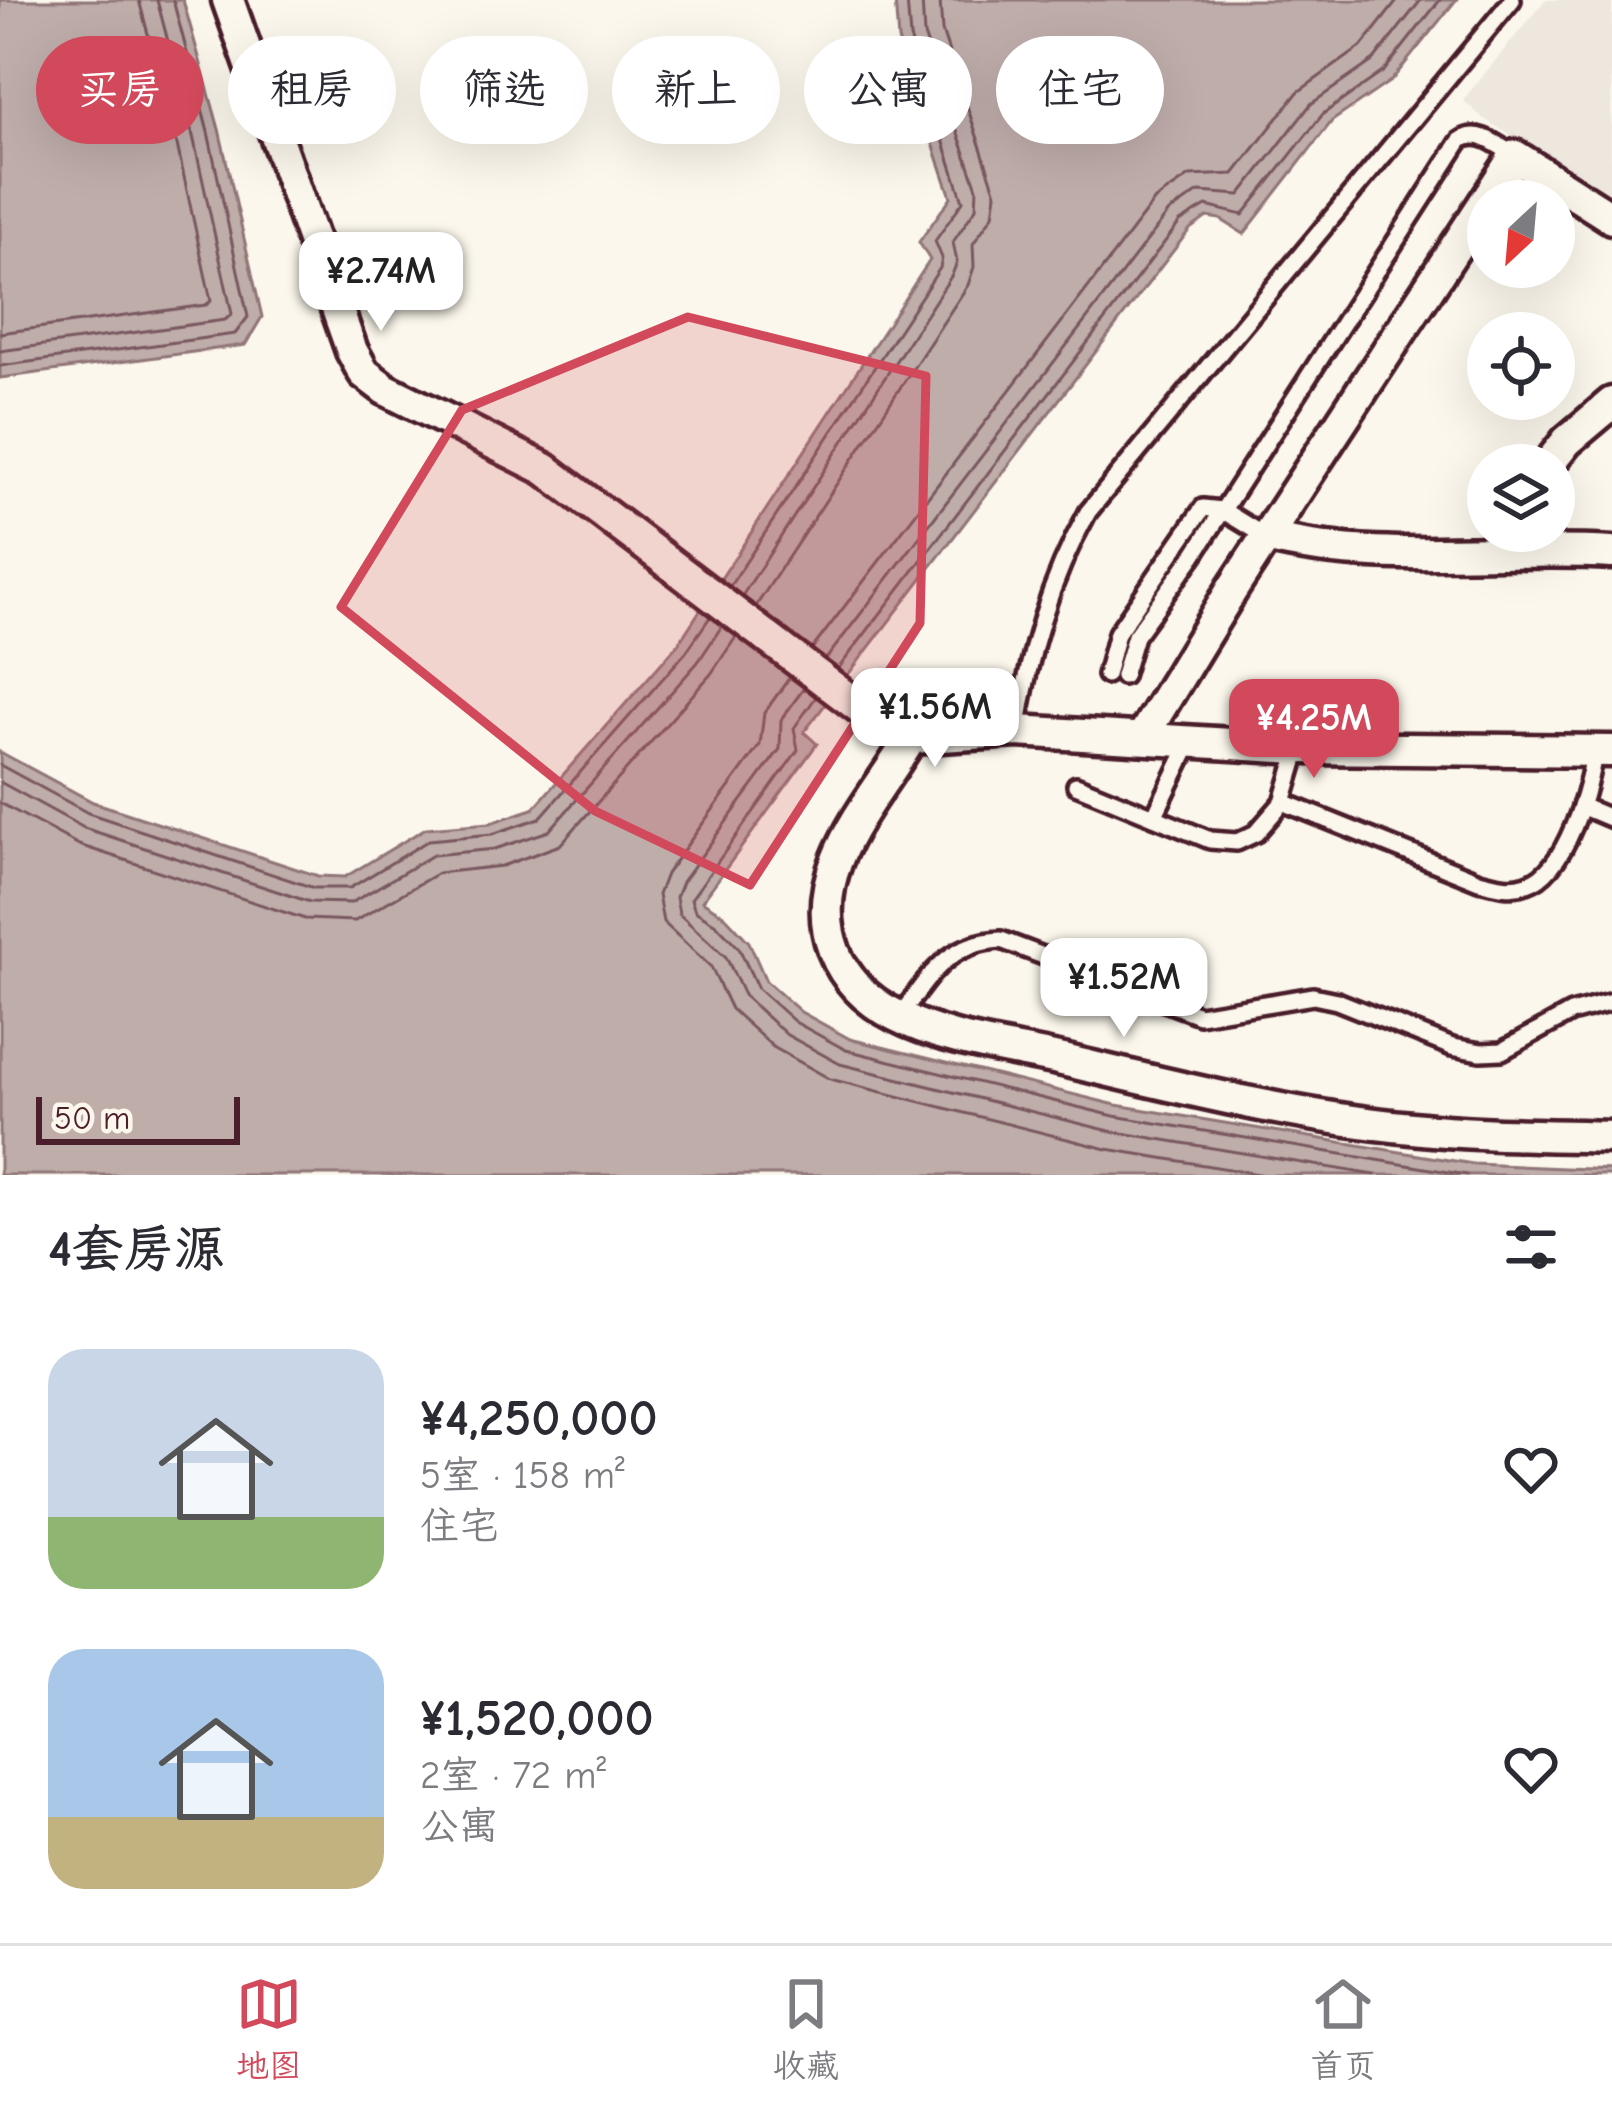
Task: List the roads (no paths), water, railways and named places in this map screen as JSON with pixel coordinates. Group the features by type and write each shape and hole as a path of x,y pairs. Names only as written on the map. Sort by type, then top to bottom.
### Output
{"street":[{"path":"228,0 352,352 364,373 397,396 545,469 873,720 911,738 1017,731 1299,748 1603,751"},
{"path":"1143,736 1266,537 1515,156 1612,218"},
{"path":"1565,444 1612,403"},
{"path":"1266,537 1379,556 1467,546"},
{"path":"1575,548 1612,553"},
{"path":"911,738 836,856 827,900 828,927 844,973 867,999 933,1030 1343,1118 1501,1135 1612,1136"}],"lane":[{"path":"1017,731 1043,608 1062,558 1088,512 1512,0"},
{"path":"1114,676 1135,636 1222,511 1460,140 1478,135 1515,156"},
{"path":"1222,511 1266,537"},
{"path":"1154,818 1191,741"},
{"path":"1076,785 1210,840 1237,842 1256,833 1283,802 1299,748"},
{"path":"1283,802 1504,887 1530,884 1562,850 1603,751"},
{"path":"1580,806 1612,819"},
{"path":"899,1017 953,952 976,941 1001,940 1199,1015 1313,997 1337,1001 1452,1047 1481,1052 1502,1051 1571,1013 1612,1002"}],"water":[{"path":"0,0 183,0 193,36 36,36 36,144 204,144 204,75 262,317 245,345 0,378"},
{"path":"895,0 1456,0 1392,80 1332,121 1244,234 1220,219 1207,217 1190,229 804,732 817,744 702,901 724,915 749,942 766,981 801,1012 850,1039 1116,1105 1473,1164 1612,1170 1612,1175 0,1175 0,752 93,802 318,876 345,877 426,828 490,823 533,809 678,644 930,260 919,242 951,197 933,144 972,144 972,36 898,36"}]}
